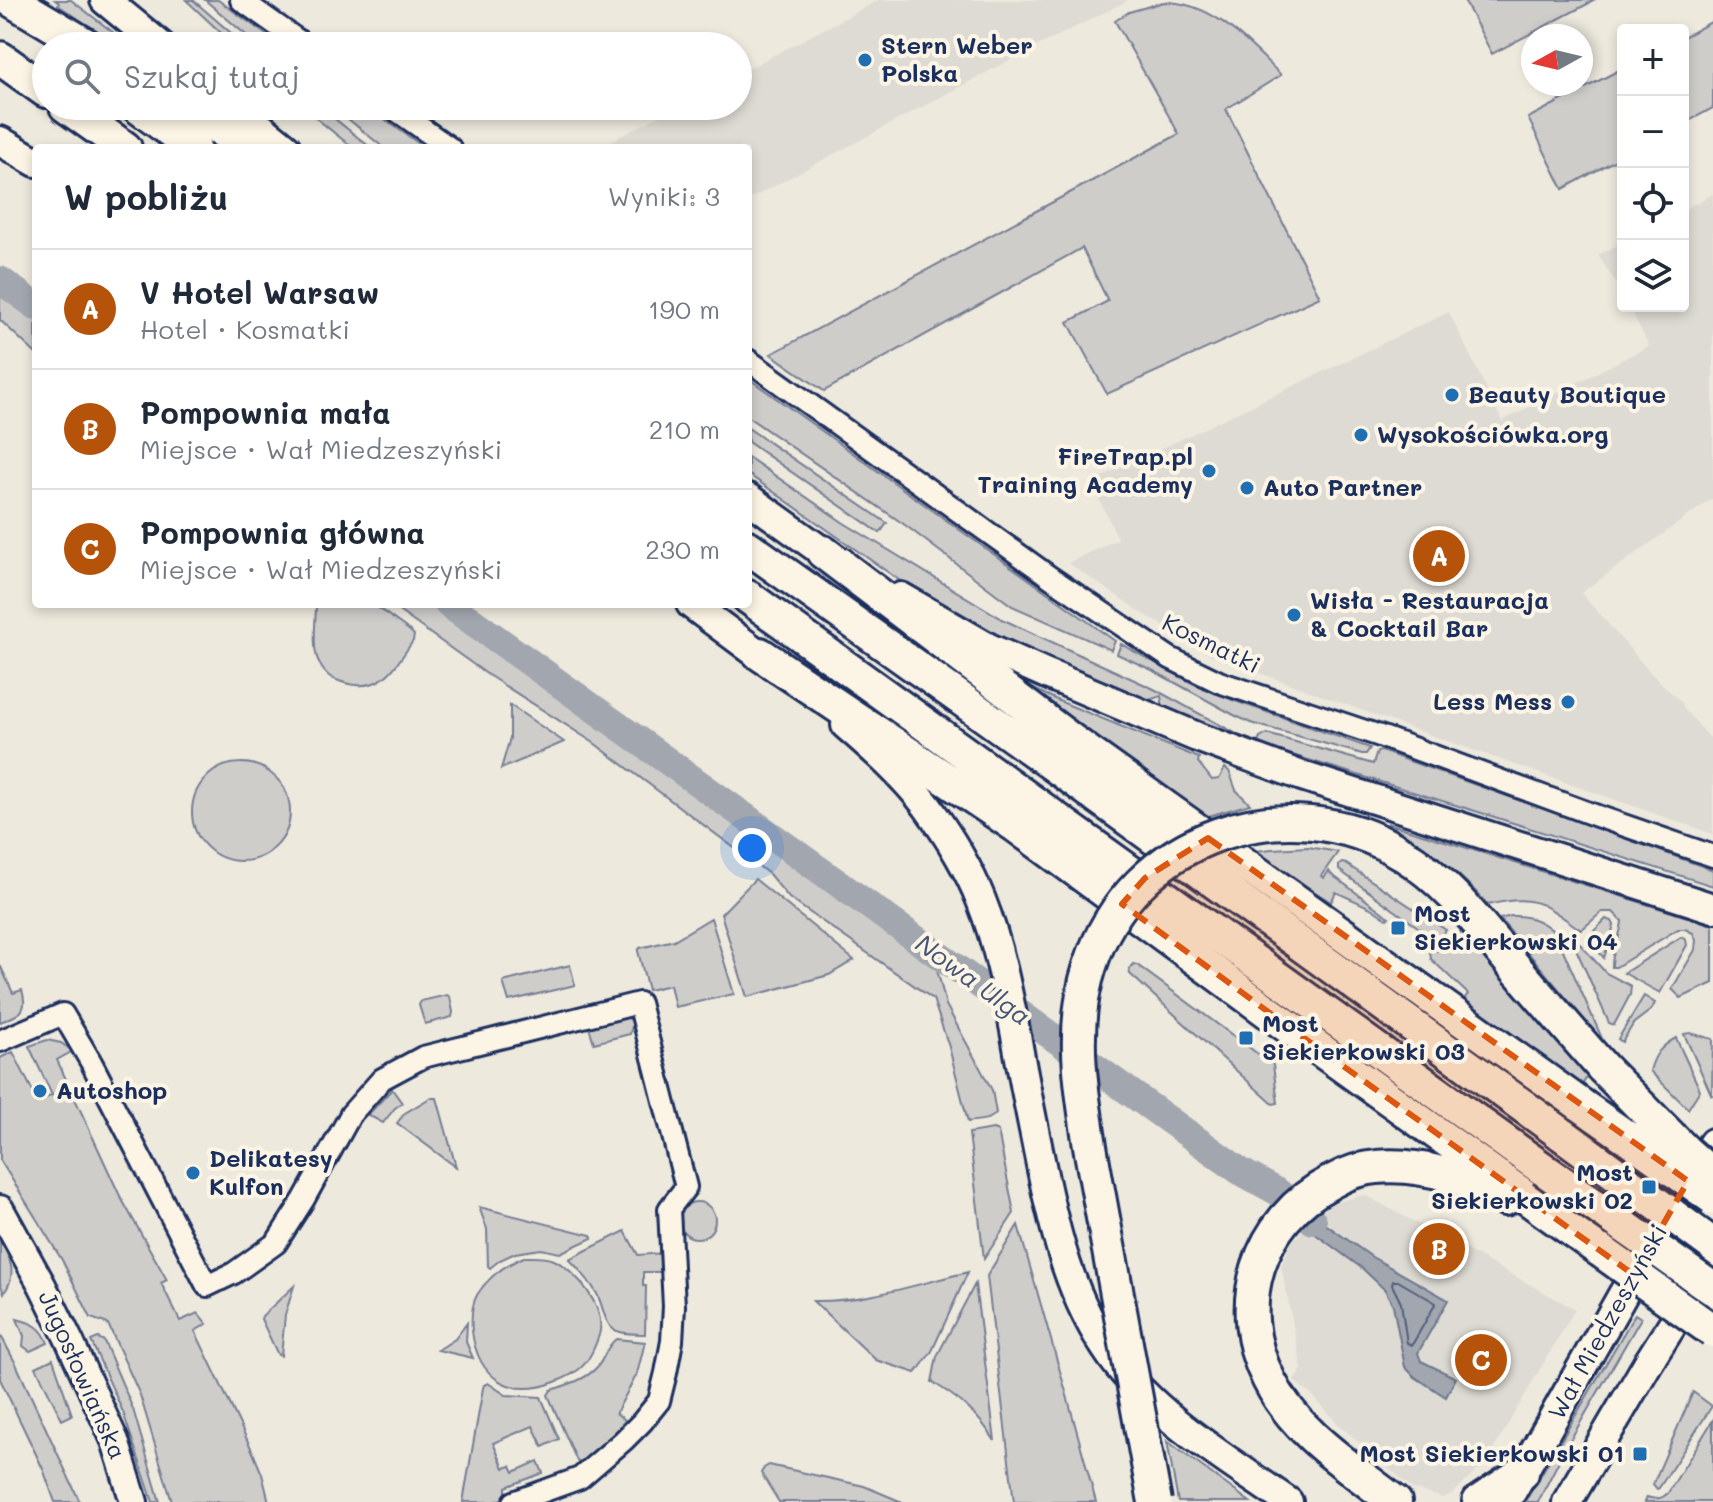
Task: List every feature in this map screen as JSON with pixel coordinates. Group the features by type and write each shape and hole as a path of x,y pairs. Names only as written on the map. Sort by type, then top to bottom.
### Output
{"main road":[{"path":"11,0 65,32"},
{"path":"105,0 144,32"},
{"path":"0,1 41,32"},
{"path":"0,58 32,82"},
{"path":"72,120 98,144"},
{"path":"86,120 119,144"},
{"path":"156,120 189,144"},
{"path":"206,120 242,144"},
{"path":"251,120 281,144"},
{"path":"0,141 32,160"},
{"path":"752,501 1071,740 1713,1198"},
{"path":"752,550 1055,766 1713,1245"},
{"path":"823,552 989,648 1197,737 1302,776 1713,908"},
{"path":"752,600 1713,1289"},
{"path":"697,608 1016,826 1524,1202 1601,1251 1713,1331"},
{"path":"760,654 889,763 935,818 960,857 982,901 1003,971 1061,1251 1094,1328 1112,1358 1142,1393 1174,1420 1288,1502"},
{"path":"1155,1502 1089,1137 1079,1061 1079,1014 1089,969 1100,940 1116,912 1145,878 1175,856 1210,837 1239,827 1270,822 1317,823 1362,834 1403,854 1428,872 1466,909 1603,1068 1713,1176"},
{"name":"Wał Miedzeszyński","path":"1506,1502 1679,1195 1713,1143"},
{"path":"1395,1502 1322,1445 1283,1405 1268,1379 1253,1332 1252,1299 1259,1262 1274,1230 1293,1207 1317,1189 1344,1175 1375,1167 1413,1167 1454,1176 1524,1202"},
{"path":"1567,1502 1648,1363 1713,1260"},
{"path":"1479,1502 1522,1473"}],"street":[{"path":"241,0 286,32"},
{"path":"410,120 444,144"},
{"name":"Kosmatki","path":"752,363 1050,577 1170,658 1219,682 1380,736 1713,856"},
{"path":"0,1041 63,1014 207,1286 234,1273 276,1243 351,1114 382,1079 423,1057 639,1003 686,1187 669,1209 674,1306 672,1341 659,1401 633,1432 580,1478 514,1502"},
{"name":"Jugosłowiańska","path":"0,1209 77,1356 115,1441 134,1502"}],"highlighted area":[{"path":"1208,838 1688,1181 1634,1275 1286,1025 1122,904 1145,878"}],"shaded area":[{"path":"55,0 71,0 113,32 98,32"},
{"path":"186,0 193,0 230,32 220,32"},
{"path":"205,0 218,0 263,32 243,32"},
{"path":"879,0 1129,0 752,198 752,144 606,144 651,120 752,120 752,67"},
{"path":"1464,0 1595,0 1549,24 1521,24 1521,39 1492,54"},
{"path":"1164,2 1199,9 1229,26 1281,75 1226,109 1320,297 1107,394 1068,322 1108,301 1082,248 824,391 771,354 1179,134 1115,21 1129,12"},
{"path":"1713,21 1713,108 1689,121 1689,96 1689,34"},
{"path":"1617,71 1617,159 1563,189 1528,118 1570,96 1593,96 1593,84"},
{"path":"318,120 336,120 366,144 348,144"},
{"path":"349,120 386,120 419,144 379,144"},
{"path":"1713,194 1713,498 1581,593 1713,741 1713,834 1211,655 1068,563 1118,539 1091,482 1449,312 1502,421 1649,346 1632,312 1689,312 1689,207"},
{"path":"1617,245 1617,285 1598,255"},
{"path":"0,288 32,312 32,350 0,320"},
{"path":"752,381 1115,641 1111,650 1012,606 905,525 752,420"},
{"path":"752,431 887,523 880,533 752,445"},
{"path":"752,460 844,523 1004,620 1154,689 1237,734 1237,738 1164,714 1161,696 1146,701 999,641 909,587 752,477"},
{"path":"316,608 378,608 414,635 392,670 375,683 365,685 353,685 329,676 316,654"},
{"path":"395,608 443,608 936,965 946,1005 992,1090 996,1113 987,1119 968,1122 933,999 789,898 769,874 594,743 488,675"},
{"path":"1121,644 1194,684 1370,748 1362,754 1251,723 1117,654"},
{"path":"1030,687 1199,758 1198,762 1212,780 1219,779 1225,768 1236,790 1250,804 1205,817"},
{"path":"510,705 564,742 501,769 510,738"},
{"path":"1267,734 1373,764 1377,752 1381,751 1713,870 1713,886 1257,744"},
{"path":"241,763 260,767 275,778 286,793 290,812 286,831 275,846 260,857 241,861 222,857 207,846 196,831 192,812 196,793 207,778 222,767"},
{"path":"1387,823 1713,925 1713,983 1681,998 1672,989 1695,950 1693,933 1685,929 1678,929 1612,967 1622,921 1613,912 1602,912 1581,930 1538,903 1517,900 1488,905 1441,860"},
{"path":"1308,847 1338,852 1321,876 1324,878 1329,871 1389,917 1387,919 1336,892 1331,902 1256,851"},
{"path":"1342,863 1446,930 1439,940 1428,942 1426,933 1339,870"},
{"path":"755,879 854,960 829,975 747,997 721,914"},
{"path":"1511,916 1536,920 1556,934 1604,1043 1500,919"},
{"path":"711,918 734,994 675,1007 670,985 648,990 638,951 674,940"},
{"path":"1606,919 1614,925 1604,958 1587,938"},
{"path":"1568,931 1606,973 1631,986 1630,995 1614,1025 1609,1023"},
{"path":"1461,932 1588,1075 1581,1087 1488,1021 1464,999 1468,994 1431,959 1430,952 1444,949 1454,935"},
{"path":"1681,937 1687,945 1660,993 1624,973"},
{"path":"1133,964 1273,1065 1278,1103 1273,1104 1130,974"},
{"path":"0,965 13,993 22,990 24,1003 21,1012 0,1022"},
{"path":"570,965 575,985 509,1001 503,982"},
{"path":"1644,996 1655,1003 1634,1023 1622,1042 1618,1039"},
{"path":"450,997 452,1017 425,1024 419,1005 421,1001"},
{"path":"627,1017 633,1022 630,1034 594,1043 589,1027"},
{"path":"1684,1034 1713,1039 1712,1096"},
{"path":"1676,1038 1700,1090 1688,1109 1650,1071 1659,1052"},
{"path":"47,1040 61,1043 73,1051 57,1060 120,1196 167,1280 161,1283 180,1321 198,1313 207,1324 195,1331 252,1450 269,1502 172,1502 140,1395 108,1324 91,1318 62,1260 0,1160 0,1058 13,1052 38,1102 52,1095 29,1046"},
{"path":"392,1089 402,1103 383,1123 368,1115"},
{"path":"430,1098 437,1098 456,1167 397,1123 405,1113"},
{"path":"998,1131 1014,1213 984,1259 969,1133"},
{"path":"1365,1195 1575,1309 1485,1464 1452,1494 1443,1498 1413,1489 1294,1381 1302,1369 1281,1266 1290,1244 1328,1204"},
{"path":"697,1202 710,1207 715,1220 710,1233 697,1238 684,1233 679,1220 684,1207"},
{"path":"479,1207 591,1235 592,1238 560,1253 541,1249 515,1253 490,1268 487,1229"},
{"path":"1018,1225 1096,1502 1014,1502 987,1276"},
{"path":"625,1231 638,1255 664,1253 664,1272 643,1272 643,1286 646,1286 645,1334 613,1329 594,1289 569,1259"},
{"path":"0,1240 12,1273 4,1293 0,1283"},
{"path":"524,1257 551,1259 572,1273 594,1303 600,1325 592,1352 578,1370 555,1382 524,1388 499,1381 481,1362 475,1348 472,1313 477,1295 486,1283"},
{"path":"968,1272 932,1351 916,1373 876,1360 813,1301 852,1299"},
{"path":"975,1284 995,1441 968,1408 932,1382 937,1356"},
{"path":"294,1286 285,1315 281,1356 261,1319"},
{"path":"1635,1314 1641,1318 1538,1502 1525,1502"},
{"path":"17,1319 36,1326 48,1343 30,1351 23,1346 24,1336"},
{"path":"467,1323 466,1342 473,1358 438,1350 455,1339"},
{"path":"0,1334 80,1502 55,1502 43,1469 0,1379"},
{"path":"98,1338 104,1341 133,1409 160,1502 153,1502 123,1412 91,1341"},
{"path":"616,1339 645,1342 637,1374 616,1413 625,1420 605,1447 580,1468 548,1395 551,1390 593,1371"},
{"path":"53,1359 72,1415 62,1420 36,1367"},
{"path":"488,1383 506,1395 541,1397 559,1439 543,1447 533,1426 493,1443 504,1468 511,1466 514,1472 538,1461 543,1473 506,1487 506,1497 495,1502 463,1502 483,1388"},
{"path":"1693,1392 1712,1406 1657,1489 1653,1484"},
{"path":"1713,1420 1713,1502 1645,1502 1647,1497 1659,1498 1668,1493"},
{"path":"1167,1441 1250,1502 1178,1502"},
{"path":"769,1465 864,1486 902,1502 779,1502 761,1473"}],"water":[{"path":"1311,1214 1372,1257 1448,1300 1418,1353 1421,1361 1456,1378 1446,1397 1405,1367 1393,1305 1385,1290 1303,1222"}],"waterway":[{"name":"Nowa Ulga","path":"0,280 32,303"},
{"name":"Nowa Ulga","path":"454,608 1240,1171 1278,1192 1313,1221"}],"place":[{"name":"Stern Weber Polska","path":"865,60"},
{"name":"Beauty Boutique","path":"1452,395"},
{"name":"Wysokościówka.org","path":"1361,435"},
{"name":"FireTrap.pl Training Academy","path":"1209,471"},
{"name":"Auto Partner","path":"1247,488"},
{"name":"V Hotel Warsaw","path":"1439,556"},
{"name":"Wisła - Restauracja & Cocktail Bar","path":"1294,615"},
{"name":"Less Mess","path":"1568,702"},
{"name":"Most Siekierkowski 04","path":"1398,928"},
{"name":"Most Siekierkowski 03","path":"1246,1038"},
{"name":"Autoshop","path":"40,1091"},
{"name":"Delikatesy Kulfon","path":"193,1173"},
{"name":"Most Siekierkowski 02","path":"1649,1187"},
{"name":"Pompownia mała","path":"1439,1249"},
{"name":"Pompownia główna","path":"1481,1360"},
{"name":"Most Siekierkowski 01","path":"1640,1454"}]}
